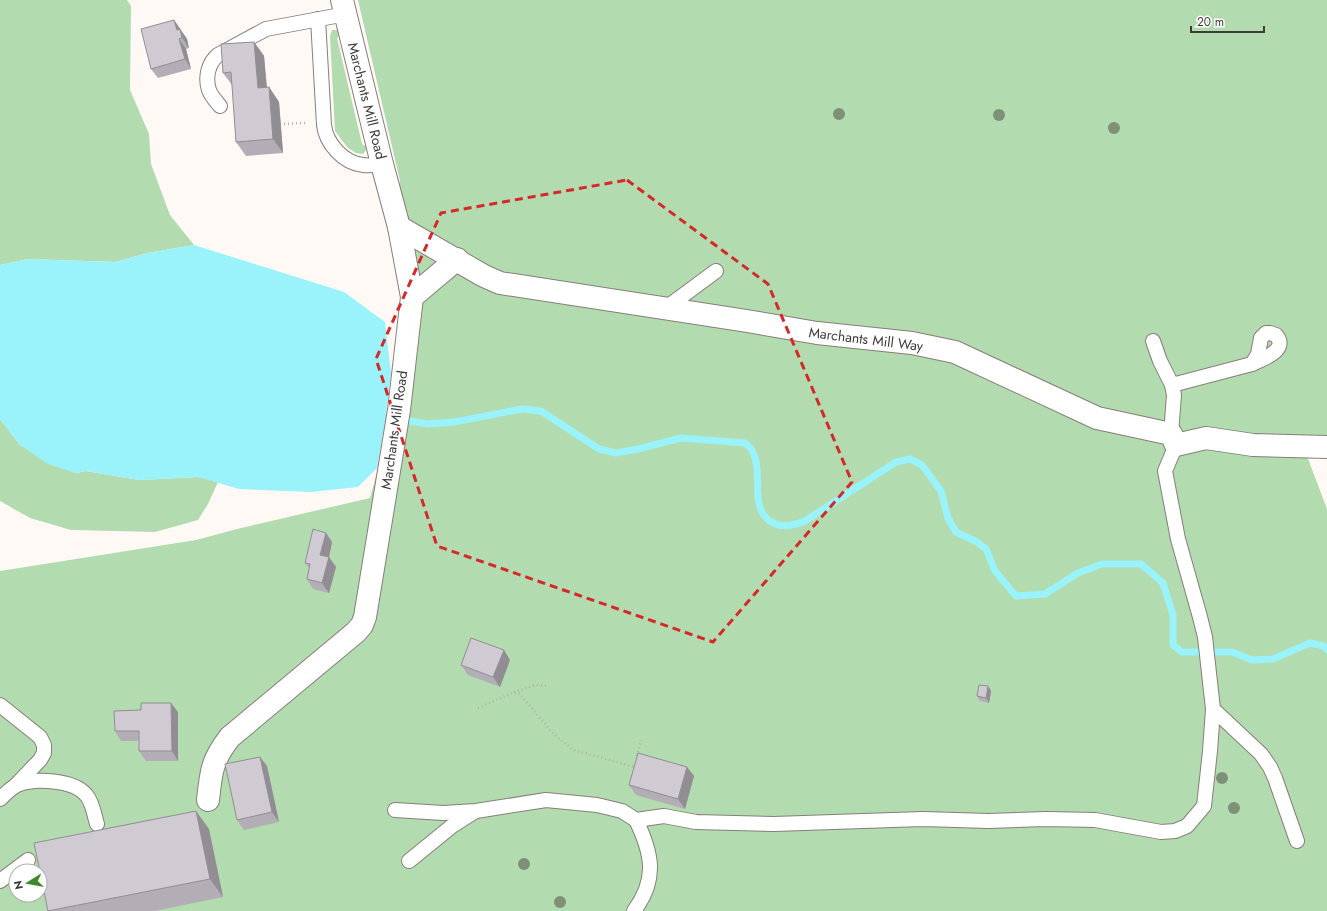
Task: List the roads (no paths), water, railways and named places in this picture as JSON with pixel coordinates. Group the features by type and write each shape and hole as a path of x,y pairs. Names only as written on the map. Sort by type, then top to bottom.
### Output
{"street":[{"name":"Marchants Mill Road","path":"208,800 211,771 219,751 230,737 356,632 362,625 365,617 395,432 412,298 399,228 344,7"},
{"name":"Marchants Mill Way","path":"399,228 484,276 500,282 818,333 912,343 955,352 1097,418 1174,439 1206,438 1253,445 1327,447"},
{"path":"412,298 456,260"}],"lane":[{"path":"220,106 212,97 208,82 210,65 213,59 218,55 260,31 318,19 344,7"},
{"path":"318,19 325,131 330,142 342,156 362,165 382,164"},
{"path":"666,308 716,271"},
{"path":"636,820 664,816 696,822 774,824 923,819 989,821 1046,819 1095,820 1161,832 1175,831 1187,826 1204,806 1213,709 1205,637 1178,539 1165,471 1174,439 1174,395 1172,386 1160,362 1153,341"},
{"path":"1172,386 1252,364"},
{"path":"0,705 40,737 44,745 44,753 40,760 0,799"},
{"path":"1213,709 1260,754 1270,767 1297,841"},
{"path":"15,786 30,782 52,781 72,786 86,794 93,805 96,824"},
{"path":"395,810 443,813 476,811 546,800 597,805 622,811 636,820 647,846 650,863 650,876 645,894 634,911"},
{"path":"409,861 452,826 476,811"},
{"path":"0,881 28,860"}],"water":[{"path":"194,245 344,292 385,322 391,373 385,423 377,468 358,487 311,492 239,489 198,477 139,480 86,471 75,473 48,464 20,445 0,419 0,265 28,259 115,262 148,253"}],"waterway":[{"path":"386,417 427,424 454,422 522,409 541,411 599,449 616,453 681,438 745,443 751,448 755,458 757,467 758,497 763,514 770,521 783,526 805,521 896,462 910,459 922,465 941,491 948,518 956,532 977,542 986,549 995,571 1016,596 1045,594 1078,573 1102,564 1141,564 1163,583 1173,615 1173,645 1182,652 1232,652 1252,660 1273,659 1310,643 1324,646 1327,650"}]}
